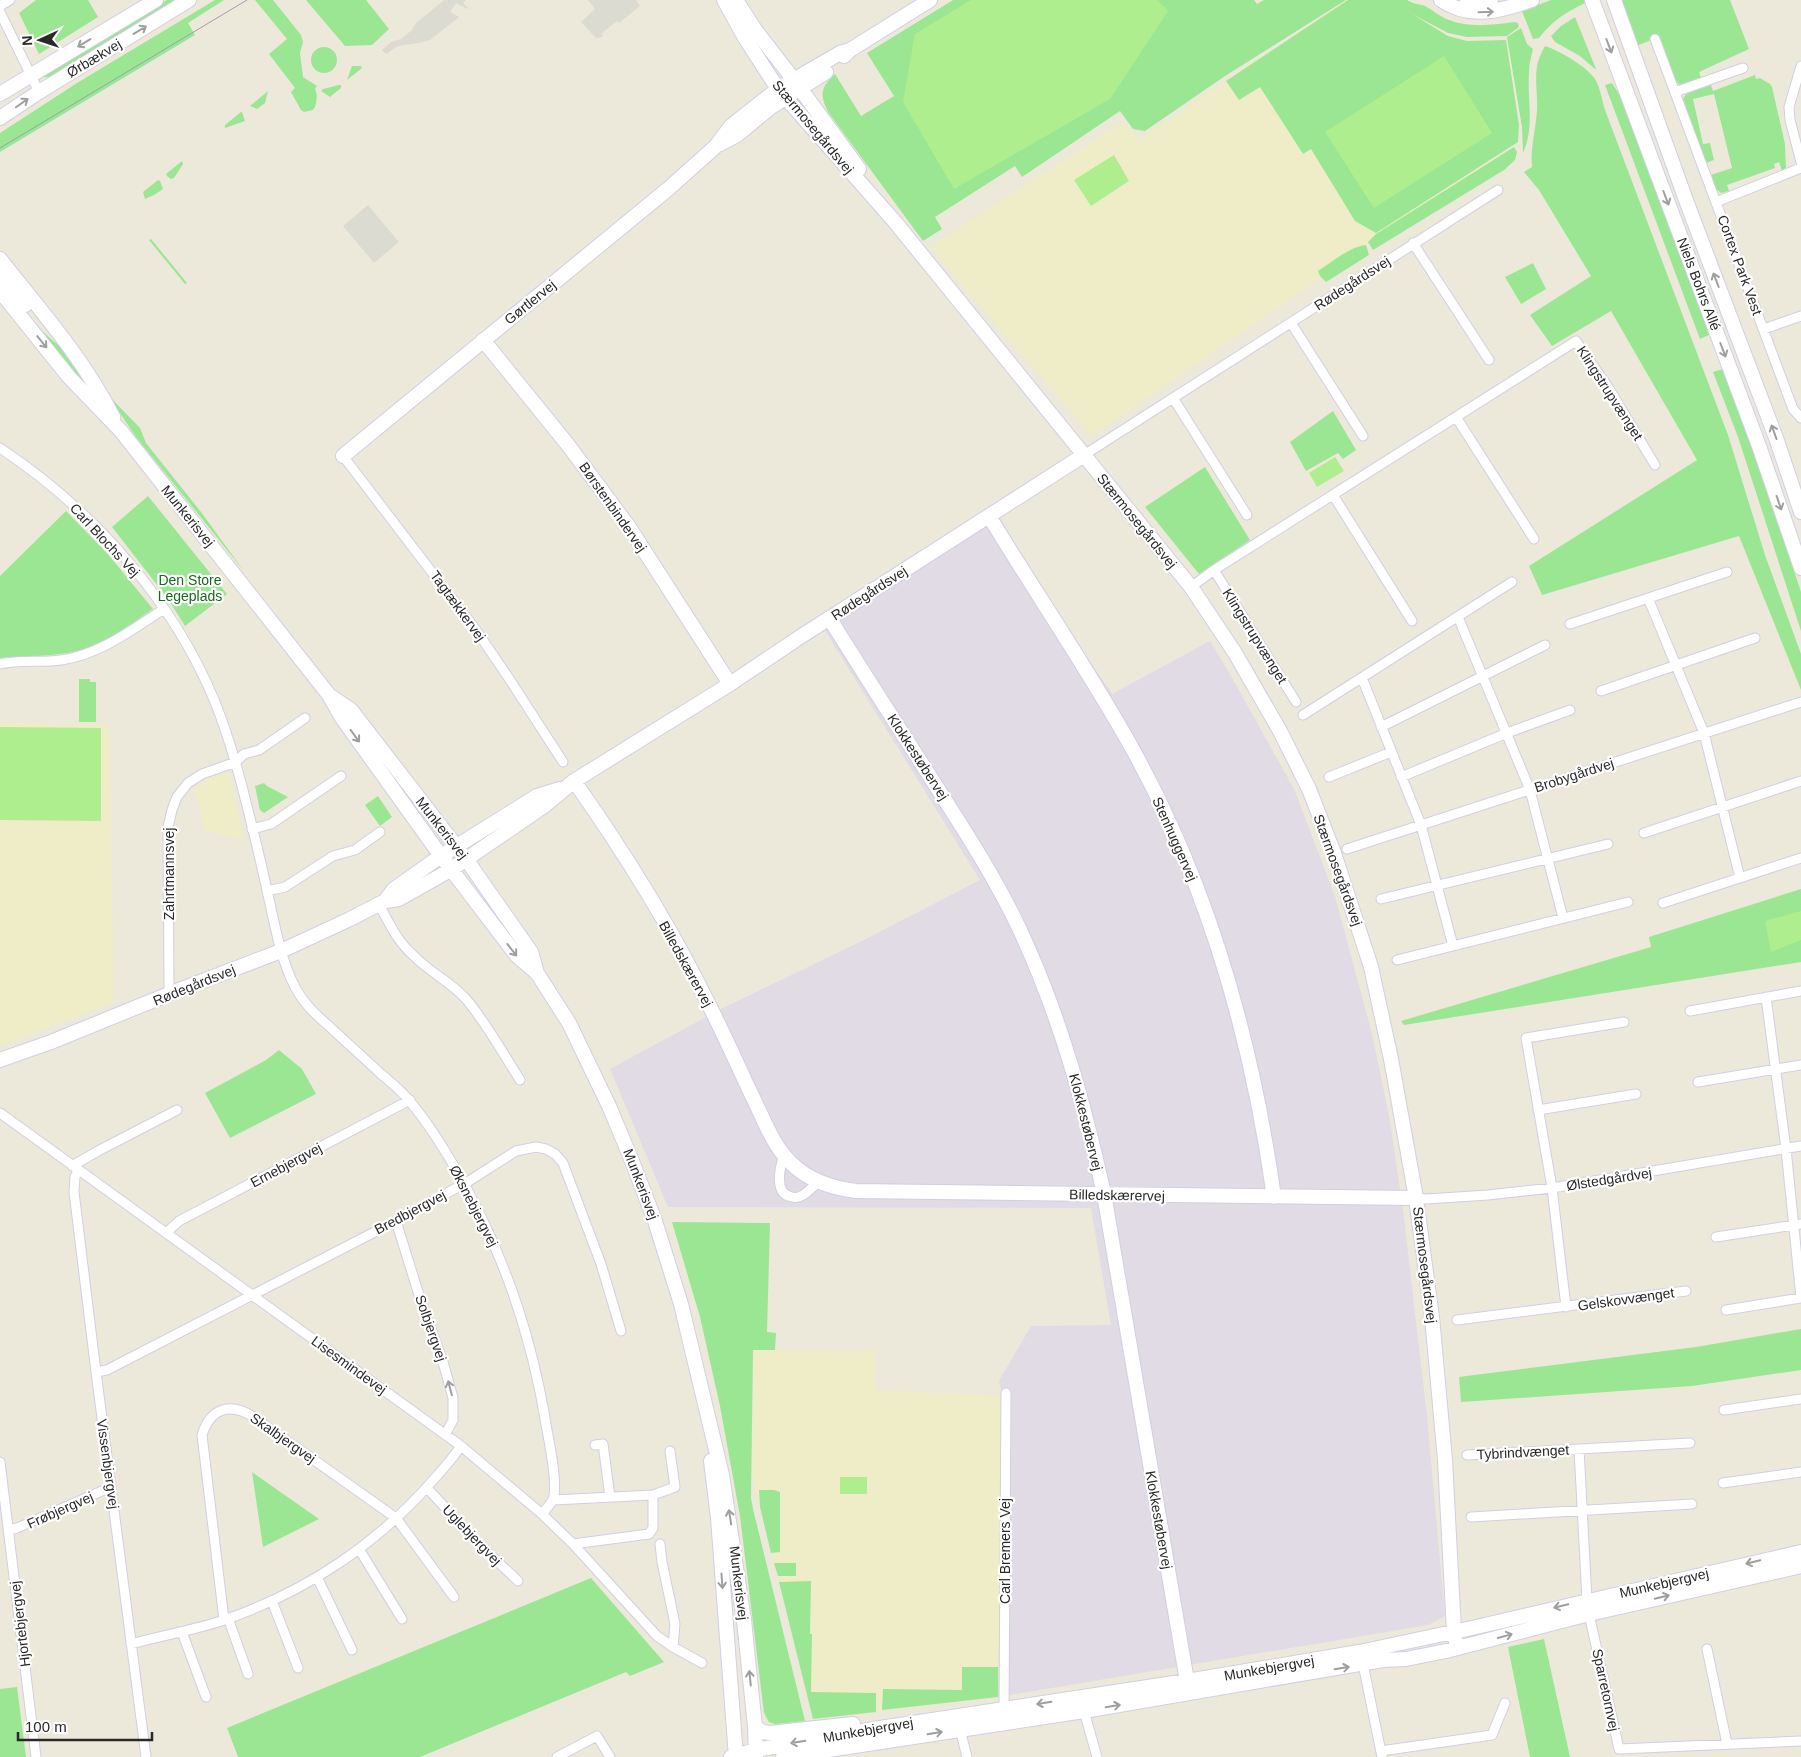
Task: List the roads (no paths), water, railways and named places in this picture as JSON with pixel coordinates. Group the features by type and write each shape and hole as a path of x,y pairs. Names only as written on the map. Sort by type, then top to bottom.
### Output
{"street":[{"path":"0,6 10,0"},
{"name":"Ørbækvej","path":"0,94 156,0"},
{"name":"Gørtlervej","path":"343,456 631,220 715,147 731,126 840,53 850,50 930,0"},
{"path":"1440,0 1462,10 1483,13 1505,10 1532,0"},
{"path":"1468,0 1482,2 1491,0"},
{"name":"Niels Bohrs Allé","path":"1592,0 1759,446 1801,568"},
{"path":"1604,0 1675,186 1687,203"},
{"name":"Niels Bohrs Allé","path":"1614,0 1687,203 1776,438 1801,512"},
{"name":"Ørbækvej","path":"0,118 39,92 189,1"},
{"name":"Stærmosegårdsvej","path":"729,1 746,38 863,174 895,222"},
{"path":"0,12 39,92"},
{"name":"Cortex Park Vest","path":"1655,39 1793,409 1801,418"},
{"path":"1801,66 1789,107 1790,120 1801,162"},
{"path":"1675,92 1743,68"},
{"path":"0,86 30,75"},
{"name":"Stærmosegårdsvej","path":"789,88 1190,587 1235,653 1280,730 1308,789 1334,854 1371,967 1391,1058 1416,1198 1431,1308 1444,1452 1454,1631 1458,1648"},
{"name":"Cortex Park Vest","path":"1716,202 1801,168"},
{"name":"Rødegårdsvej","path":"0,1060 109,1020 169,994 281,951 385,902 394,889 454,858 544,806 570,784 730,684 1291,323 1413,242 1498,190"},
{"path":"1413,242 1488,360"},
{"name":"Munkerisvej","path":"0,259 66,342 99,388 121,431"},
{"path":"0,275 41,325 66,342"},
{"name":"Munkerisvej","path":"0,291 69,377 121,431 330,695 342,718 375,765 517,932 531,952 537,973 569,1023 609,1106 636,1169 655,1221 681,1304 722,1475 744,1620 755,1727 744,1755"},
{"name":"Cortex Park Vest","path":"1764,329 1801,316"},
{"path":"1291,323 1364,436"},
{"name":"Børstenbindervej","path":"483,340 573,451 629,527 730,684"},
{"name":"Klingstrupvænget","path":"1190,587 1576,341 1608,387 1655,465"},
{"path":"1173,398 1247,515"},
{"path":"1456,417 1534,539"},
{"name":"Carl Blochs Vej","path":"0,448 46,480 96,525 132,566 164,609 192,654 208,687 236,762 281,951"},
{"name":"Tagtækkervej","path":"343,456 496,658 563,762"},
{"path":"1333,495 1412,621"},
{"name":"Stenhuggervej","path":"989,516 1110,708 1159,800 1188,864 1225,971 1249,1057 1264,1126 1274,1197"},
{"name":"Klingstrupvænget","path":"1214,570 1296,702"},
{"path":"1570,624 1727,572"},
{"path":"1303,716 1512,582"},
{"path":"1648,598 1704,733 1740,878"},
{"path":"0,664 20,661 61,660 83,654 105,645 164,609"},
{"path":"1458,617 1530,790 1563,918"},
{"name":"Klokkestøbervej","path":"830,619 966,832 1018,927 1049,998 1069,1058 1092,1140 1104,1194 1187,1681"},
{"path":"1601,691 1755,638"},
{"path":"1381,727 1545,646"},
{"path":"1362,678 1421,825 1453,946"},
{"name":"Munkerisvej","path":"330,695 351,710 454,858 517,956 537,973"},
{"name":"Brobygårdvej","path":"1347,849 1801,702"},
{"path":"1401,777 1507,733 1570,710"},
{"path":"236,762 244,754 259,750 305,718"},
{"path":"1328,778 1391,752"},
{"name":"Zahrtmannsvej","path":"169,994 168,826 172,810 177,797 188,783 202,774 236,762"},
{"path":"252,829 271,824 341,776"},
{"path":"1644,833 1801,781"},
{"name":"Rødegårdsvej","path":"454,858 537,796 570,784"},
{"name":"Billedskærervej","path":"570,784 638,880 684,954 771,1136 784,1155 799,1169 818,1181 844,1190 856,1191 1416,1198"},
{"path":"268,891 285,886 333,856 355,850 380,832"},
{"path":"1381,899 1608,844"},
{"path":"1663,903 1801,858"},
{"path":"385,902 392,930 404,947 424,965 450,983 473,1008 520,1080"},
{"path":"1397,960 1628,902"},
{"name":"Øksnebjergvej","path":"281,951 292,983 300,996 315,1013 410,1100 429,1125 464,1183 485,1225 508,1278 528,1338 548,1438 554,1486 552,1500"},
{"path":"1690,1011 1801,991"},
{"path":"1726,1310 1801,1298 1797,1224 1766,998"},
{"name":"Gelskovvænget","path":"1566,1307 1552,1188 1526,1038 1624,1022"},
{"path":"1698,1082 1801,1064"},
{"path":"1538,1110 1636,1094"},
{"name":"Ernebjergvej","path":"166,1233 179,1221 410,1100"},
{"path":"75,1168 98,1151 177,1110"},
{"name":"Lisesmindevej","path":"0,1113 461,1446 542,1514 573,1544 657,1636 702,1663"},
{"name":"Ølstedgårdvej","path":"1416,1198 1488,1195 1552,1188 1801,1146"},
{"name":"Bredbjergvej","path":"96,1372 107,1370 396,1221 464,1183 516,1150 536,1147 546,1149 555,1154 563,1163 601,1264 621,1331"},
{"path":"784,1155 779,1176 780,1185 785,1195 798,1198 804,1195 818,1181"},
{"name":"Vissenbjergvej","path":"75,1168 74,1192 146,1757"},
{"name":"Solbjergvej","path":"396,1221 443,1362 453,1398 453,1420 445,1434"},
{"path":"1716,1237 1797,1224"},
{"name":"Gelskovvænget","path":"1456,1320 1686,1291"},
{"name":"Carl Bremers Vej","path":"1004,1709 1006,1393"},
{"path":"1724,1410 1801,1399"},
{"name":"Skalbjergvej","path":"226,1619 202,1435 205,1425 212,1416 221,1410 243,1410 396,1518"},
{"name":"Munkerisvej","path":"706,1410 718,1518 724,1615 733,1637 744,1755"},
{"name":"Tybrindvænget","path":"1467,1455 1690,1443"},
{"path":"595,1444 603,1444 610,1497"},
{"path":"131,1644 226,1619 272,1601 317,1577 359,1549 396,1518 427,1488 461,1446"},
{"name":"Tybrindvænget","path":"1579,1448 1588,1607"},
{"path":"542,1514 552,1500 653,1495 675,1487 670,1451"},
{"name":"Hjortebjergvej","path":"0,1462 5,1526 36,1757"},
{"path":"1723,1483 1801,1472"},
{"name":"Frøbjergvej","path":"5,1526 17,1528 111,1487"},
{"name":"Uglebjergvej","path":"427,1488 477,1542 518,1580"},
{"path":"573,1544 650,1534 653,1528 653,1495"},
{"path":"1471,1517 1692,1504"},
{"path":"396,1518 454,1597"},
{"path":"660,1544 675,1624 673,1647"},
{"path":"359,1549 402,1619"},
{"name":"Munkebjergvej","path":"789,1756 1084,1711 1383,1660 1406,1659 1458,1648 1588,1607 1801,1552"},
{"name":"Munkebjergvej","path":"744,1755 880,1728 1294,1664 1454,1631 1801,1566"},
{"path":"317,1577 352,1650"},
{"path":"272,1601 298,1668"},
{"name":"Sparretornvej","path":"1588,1607 1619,1749 1801,1741"},
{"path":"226,1619 248,1674"},
{"path":"1383,1660 1404,1652 1452,1640 1454,1631"},
{"path":"182,1632 206,1697"},
{"path":"1707,1649 1727,1744"},
{"path":"1363,1664 1381,1754 1492,1735 1505,1703"},
{"path":"1084,1711 1097,1757"},
{"path":"755,1727 763,1732 770,1733 866,1723 880,1728"},
{"path":"960,1729 967,1757"},
{"path":"558,1757 597,1736 610,1757"}],"tram line":[{"path":"0,148 247,0"}],"park label":[{"name":"Den Store Legeplads","path":"190,588"}]}
